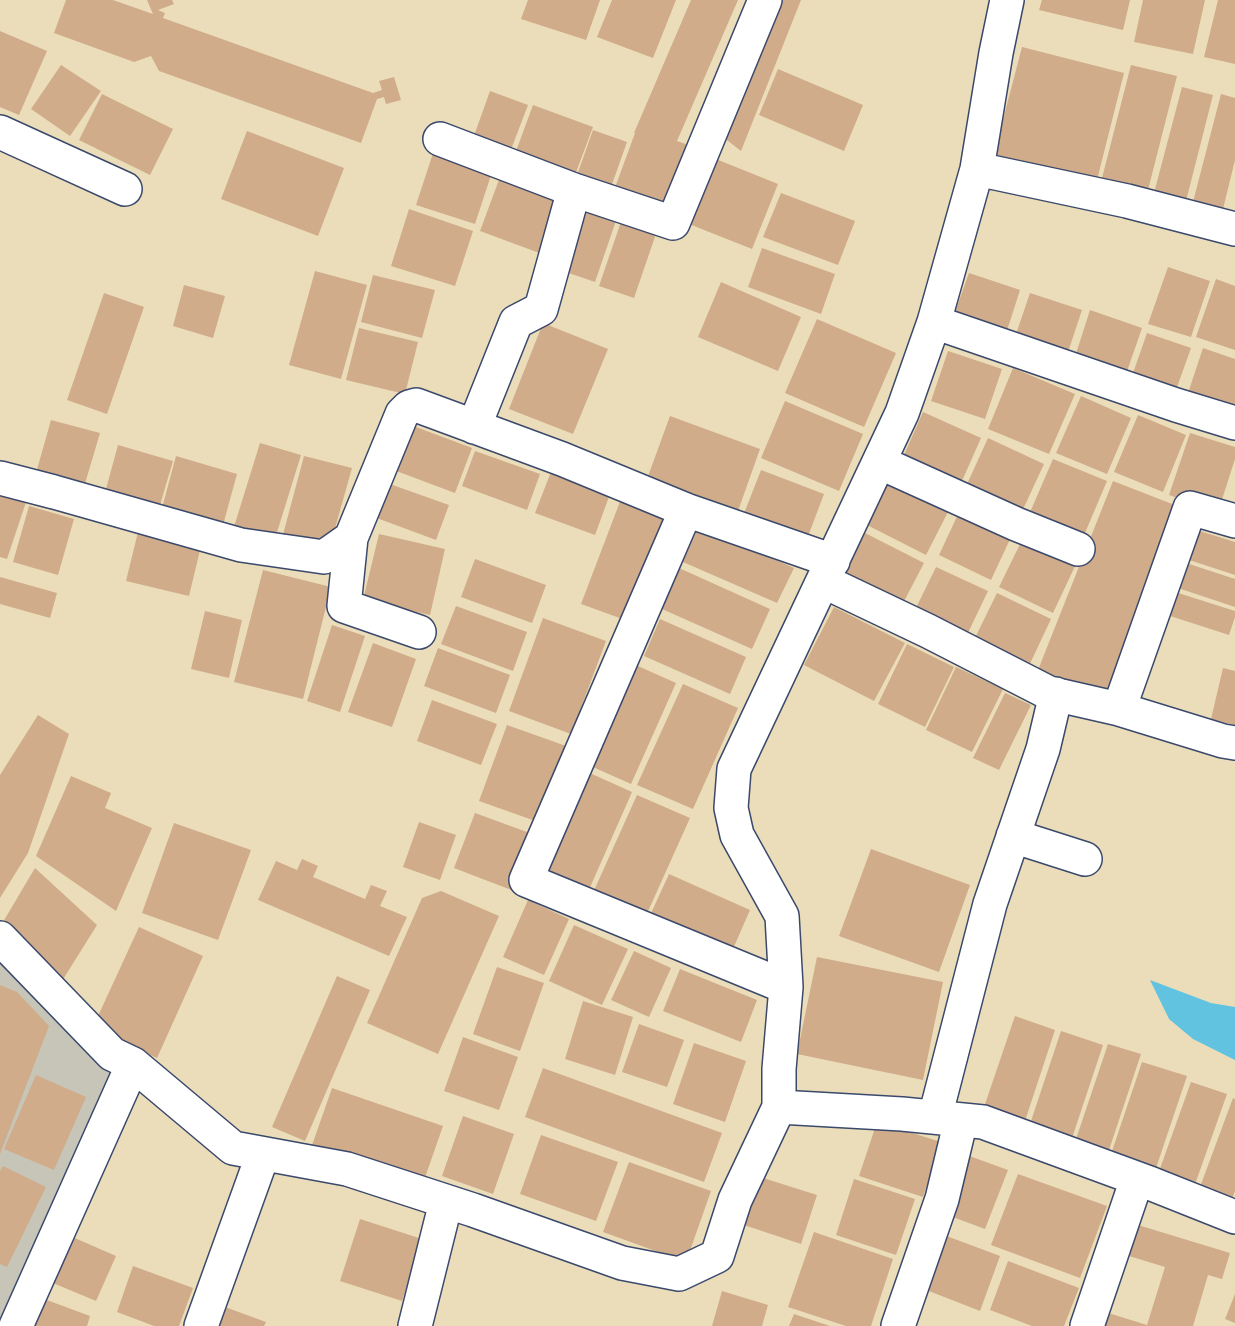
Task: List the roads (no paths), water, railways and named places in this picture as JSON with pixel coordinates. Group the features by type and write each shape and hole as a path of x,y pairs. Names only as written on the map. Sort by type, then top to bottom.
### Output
{"street":[{"path":"440,139 574,190 673,223 765,0"},
{"path":"0,938 112,1054 134,1064 233,1148 347,1168 622,1263 679,1274 717,1256 735,1200 779,1107 779,1069 786,987 782,915 737,836 730,808 734,769 902,413 934,322 977,169 1007,0"},
{"path":"0,132 125,189"},
{"path":"977,169 1127,201 1235,229"},
{"path":"474,427 516,322 541,309 574,190"},
{"path":"934,322 1110,383 1235,423"},
{"path":"419,632 344,606 351,538 402,414 409,406 416,405 562,459 828,571 928,631 1049,693 1235,743"},
{"path":"879,462 1016,524 1078,549"},
{"path":"0,478 241,545 324,557 351,538"},
{"path":"1119,710 1190,508 1235,521"},
{"path":"686,510 526,880 786,987"},
{"path":"898,1326 942,1199 948,1119 990,904 1043,749 1056,694"},
{"path":"1013,836 1085,859"},
{"path":"16,1326 134,1064"},
{"path":"779,1107 902,1114 983,1122 1235,1217"},
{"path":"201,1326 263,1154"},
{"path":"1087,1326 1137,1179"},
{"path":"416,1326 446,1202"}],"water":[{"path":"1150,980 1211,1003 1235,1007 1235,1060 1193,1039 1169,1019"}]}
